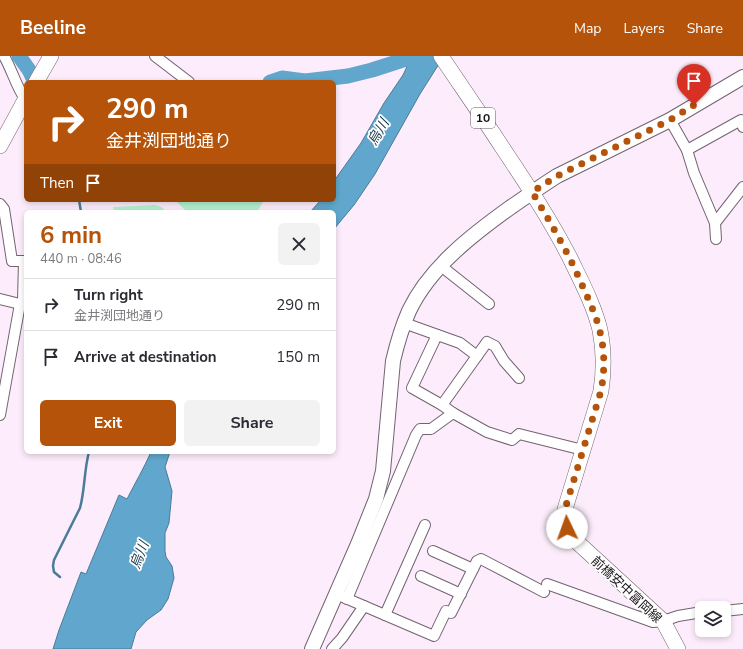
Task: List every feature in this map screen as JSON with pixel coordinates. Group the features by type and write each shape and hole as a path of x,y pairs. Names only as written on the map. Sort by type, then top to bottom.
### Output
{"main road":[{"path":"41,78 51,56"},
{"name":"前橋安中富岡線","path":"441,56 528,186 550,222 578,274 597,319 602,343 603,379 601,391 565,509 564,519 567,528 576,541 663,621 678,649"},
{"path":"0,146 24,103"}],"street":[{"path":"4,56 19,90 24,96"},
{"path":"154,56 186,80"},
{"path":"341,596 376,499 381,478 385,452 393,361 404,323 430,278 448,258 528,186 557,176 670,120 743,77"},
{"path":"670,120 687,150 694,173 715,223 716,239"},
{"path":"687,150 741,120 743,128"},
{"path":"715,223 743,187"},
{"path":"0,204 4,209 12,260 24,261 23,302 20,304 0,416"},
{"path":"441,266 489,304"},
{"path":"0,299 20,304"},
{"path":"404,323 460,343 477,356"},
{"path":"437,335 412,388 487,432 512,440 519,434 583,450"},
{"path":"442,405 487,342 494,346 504,361 519,378"},
{"path":"312,649 341,596 416,435 420,429 431,429 453,413"},
{"path":"385,615 424,525"},
{"path":"433,552 473,569"},
{"path":"341,596 434,636 446,611 451,613 473,569 481,559 546,588 653,622 695,613"},
{"path":"421,576 461,594"},
{"path":"332,649 342,638 364,606"},
{"path":"731,611 743,610"}],"green space":[{"path":"177,202 263,202 258,210 185,210"},
{"path":"155,205 160,206 164,210 114,210 113,207"}],"water":[{"name":"烏川","path":"412,56 444,56 420,94 375,174 354,205 336,227 336,210 312,210 319,202 336,202 336,178 361,143 384,103 403,75"},
{"name":"烏川","path":"150,454 169,454 165,467 172,491 169,523 165,533 165,551 166,557 172,566 174,578 168,599 161,610 147,620 136,632 131,649 53,649 81,572 86,574 119,495 127,499"}],"waterway":[{"path":"19,56 34,80"},
{"path":"314,80 348,76 409,58 430,59"},
{"path":"276,80 282,78 297,80"},
{"path":"79,202 81,210"},
{"path":"60,577 54,572 54,560 80,508 89,454"}],"route":[{"path":"567,528 564,519 565,509 601,391 603,379 602,343 597,319 578,274 562,243 532,192 557,176 670,120 694,105"}]}
